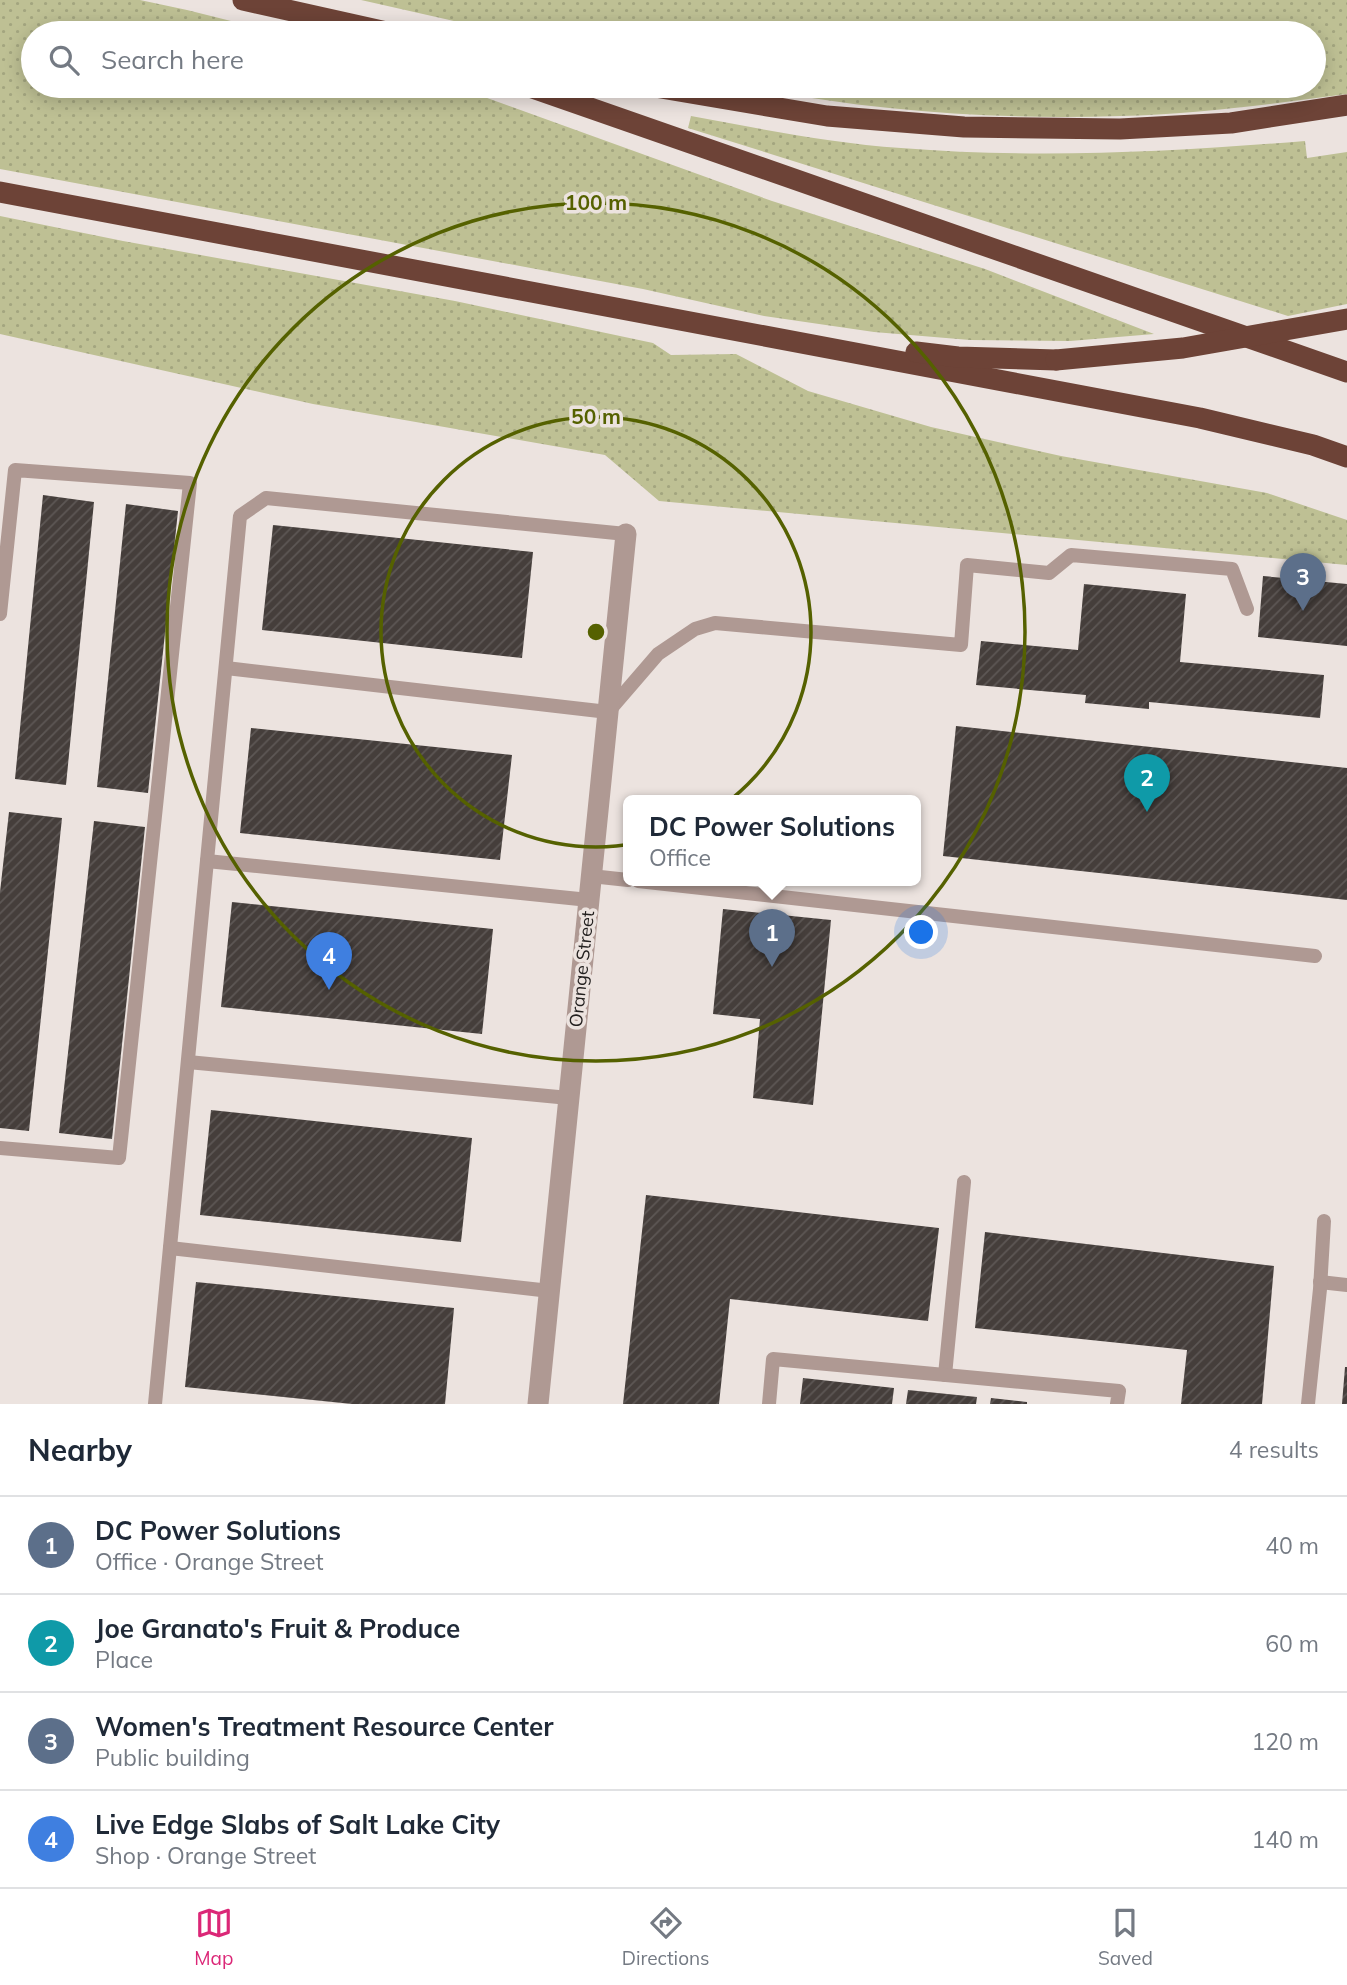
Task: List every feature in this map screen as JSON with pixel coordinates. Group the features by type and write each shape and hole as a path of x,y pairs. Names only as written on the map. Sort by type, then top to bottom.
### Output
{"highway":[{"path":"243,0 332,21"},
{"path":"561,98 1347,372"},
{"path":"720,98 827,116 964,127 1120,129 1231,123 1347,105"},
{"path":"0,192 1200,418 1313,445 1347,457"},
{"path":"758,334 958,357 1056,360 1183,348 1347,319"}],"street":[{"name":"Orange Street","path":"538,1404 626,534"}],"lane":[{"path":"0,614 15,470 190,483 119,1158 0,1148"},
{"path":"155,1404 240,516 266,498 626,534"},
{"path":"226,668 608,712 658,654 695,629 715,623 961,645 967,565 1049,573 1071,555 1232,569 1247,609"},
{"path":"207,861 589,900"},
{"path":"591,876 623,879"},
{"path":"683,886 1315,956"},
{"path":"188,1062 569,1098"},
{"path":"945,1375 964,1182"},
{"path":"1308,1404 1321,1282 1324,1221"},
{"path":"170,1248 550,1291"},
{"path":"1321,1282 1347,1285"},
{"path":"769,1404 773,1359 1119,1391 1117,1404"}],"green space":[{"path":"0,0 140,0 231,21 21,21 21,98 487,98 772,201 985,269 1154,334 1070,341 970,340 874,332 764,316 643,289 0,169"},
{"path":"361,0 1347,0 1347,94 1326,97 1326,21 454,21"},
{"path":"810,98 1316,98 1177,113 1073,117 931,112"},
{"path":"691,116 848,143 952,151 1103,153 1305,141 1307,158 1347,152 1347,304 1288,316 688,128"},
{"path":"0,216 455,301 653,343 671,355 736,354 808,391 931,427 1061,456 1267,493 1347,520 1347,565 659,501 605,455 313,404 0,334"}],"building":[{"path":"43,495 94,502 66,785 15,779"},
{"path":"126,504 178,511 148,793 97,787"},
{"path":"273,525 533,552 522,658 262,630"},
{"path":"1263,576 1347,584 1347,646 1258,637"},
{"path":"1084,584 1186,594 1180,662 1324,675 1320,718 1149,702 1149,709 1085,703 1086,695 976,685 981,641 1078,650"},
{"path":"956,726 1347,768 1347,900 943,856"},
{"path":"251,728 512,755 500,860 240,833"},
{"path":"9,812 62,818 29,1131 0,1128 0,892"},
{"path":"94,821 145,827 112,1139 59,1133"},
{"path":"232,902 493,929 482,1034 221,1007"},
{"path":"723,909 831,920 813,1105 753,1098 760,1019 713,1014"},
{"path":"211,1110 472,1138 461,1242 200,1215"},
{"path":"646,1195 939,1228 928,1321 730,1299 719,1404 623,1404"},
{"path":"985,1232 1274,1266 1262,1404 1181,1404 1187,1350 975,1328"},
{"path":"196,1282 454,1308 445,1404 352,1404 185,1387"},
{"path":"1345,1367 1347,1404 1342,1404"},
{"path":"803,1378 894,1388 892,1404 800,1404"},
{"path":"908,1390 977,1397 976,1404 906,1404"},
{"path":"991,1398 1027,1402 1027,1404 990,1404"}],"place":[{"name":"Women's Treatment Resource Center","path":"1303,611"},
{"name":"Joe Granato's Fruit & Produce","path":"1147,812"},
{"name":"DC Power Solutions","path":"772,967"},
{"name":"Live Edge Slabs of Salt Lake City","path":"329,990"}]}
